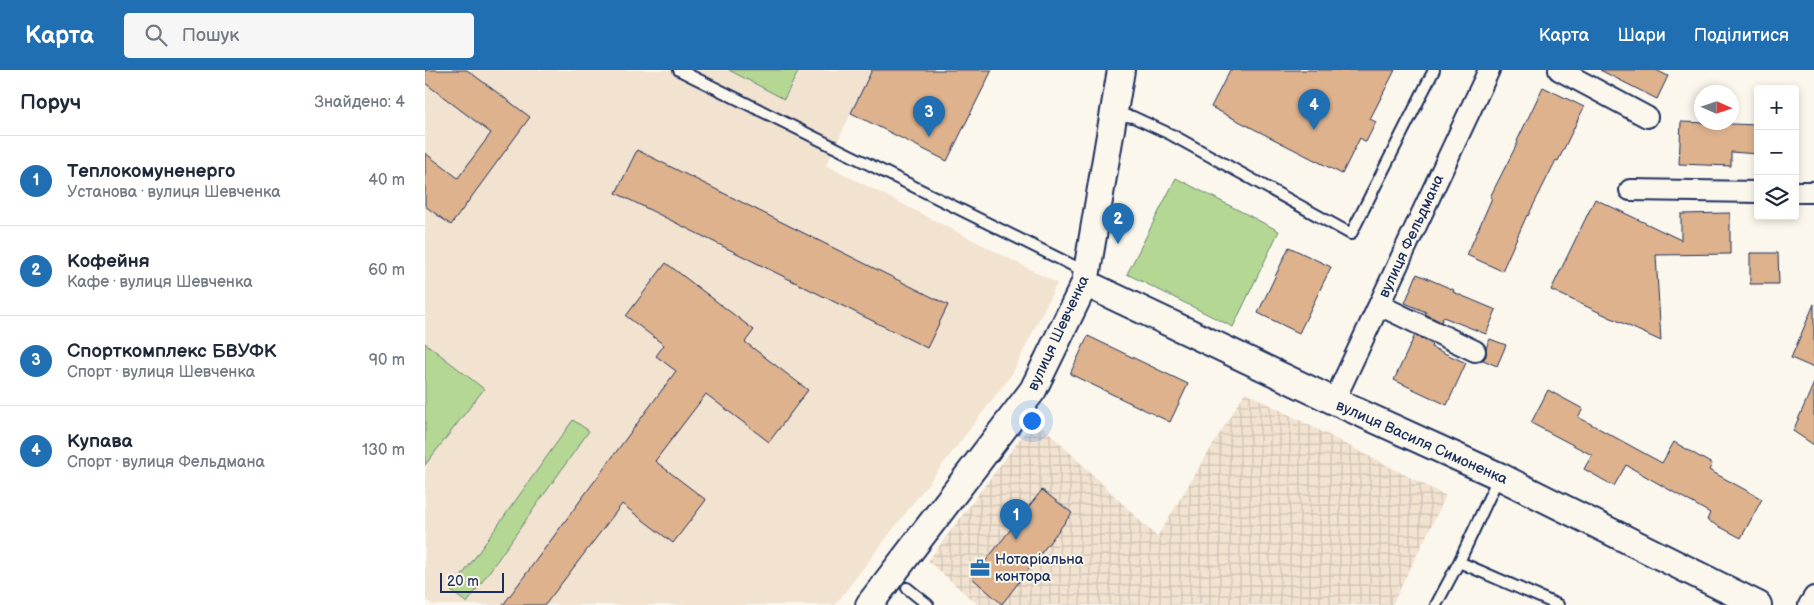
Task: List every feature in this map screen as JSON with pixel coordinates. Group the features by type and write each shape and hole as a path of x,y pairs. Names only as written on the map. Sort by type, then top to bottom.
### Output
{"street":[{"name":"вулиця Шевченка","path":"869,605 1033,390 1086,278 1121,70"},
{"name":"вулиця Фельдмана","path":"1333,401 1489,70"},
{"path":"1559,70 1647,117"},
{"path":"1630,190 1754,192"},
{"path":"1799,192 1814,192"},
{"name":"вулиця Василя Симоненка","path":"1086,278 1109,293 1333,401 1499,476 1758,605"},
{"path":"1379,305 1475,351"},
{"path":"1809,605 1814,597"}],"lane":[{"path":"679,70 1086,278"},
{"path":"1114,114 1133,117 1172,135 1351,234 1434,70"},
{"path":"1436,605 1459,562 1499,476"},
{"path":"1459,562 1558,605"},
{"path":"907,588 928,605"}],"shaded area":[{"path":"425,70 872,70 826,165 1057,283 1012,374 835,605 433,605 425,599"},
{"path":"1245,392 1446,496 1392,605 978,605 928,561 1035,419 1157,537"}],"green space":[{"path":"729,70 799,70 784,99"},
{"path":"1176,178 1279,231 1233,327 1127,274"},
{"path":"425,343 484,389 425,465"},
{"path":"573,420 589,431 467,603 451,591"}],"building":[{"path":"425,70 467,70 530,117 451,225 425,206 425,153 458,178 491,133 425,83"},
{"path":"872,70 992,70 947,161 851,113"},
{"path":"1230,70 1395,70 1370,119 1376,122 1366,142 1360,138 1342,174 1211,107"},
{"path":"1600,70 1656,70 1668,76 1657,99"},
{"path":"1543,87 1584,107 1558,161 1556,160 1527,215 1502,271 1467,255 1492,198 1490,197"},
{"path":"1681,122 1694,123 1694,130 1739,130 1739,124 1754,125 1754,154 1731,152 1731,166 1679,164"},
{"path":"637,150 948,305 927,348 616,193"},
{"path":"1595,199 1681,240 1681,214 1730,213 1730,254 1656,255 1661,341 1551,290"},
{"path":"1289,247 1331,267 1299,333 1258,313"},
{"path":"1750,253 1778,253 1779,284 1750,284"},
{"path":"666,263 754,330 745,342 808,390 769,442 706,394 655,461 706,500 673,543 622,504 545,605 503,605 676,371 656,356 664,345 626,316"},
{"path":"1417,274 1496,310 1486,334 1443,317 1441,322 1425,314 1426,312 1405,303"},
{"path":"1814,304 1814,368 1791,358"},
{"path":"1415,335 1432,344 1431,347 1466,363 1447,405 1394,380"},
{"path":"1088,336 1188,384 1170,422 1070,374"},
{"path":"1490,339 1506,345 1497,366 1483,360 1486,356 1486,348"},
{"path":"1814,383 1814,445 1793,431"},
{"path":"1548,390 1583,409 1578,417 1662,463 1674,442 1712,464 1709,470 1762,499 1741,538 1707,520 1710,513 1626,465 1614,486 1584,469 1592,455 1531,423"},
{"path":"1042,490 1072,513 1002,604 972,578"}],"place":[{"name":"Купава","path":"1314,130"},
{"name":"Спорткомплекс БВУФК","path":"929,137"},
{"name":"Кофейня","path":"1118,244"},
{"name":"Теплокомуненерго","path":"1016,540"},
{"name":"Нотаріальна контора","path":"980,568"}]}
